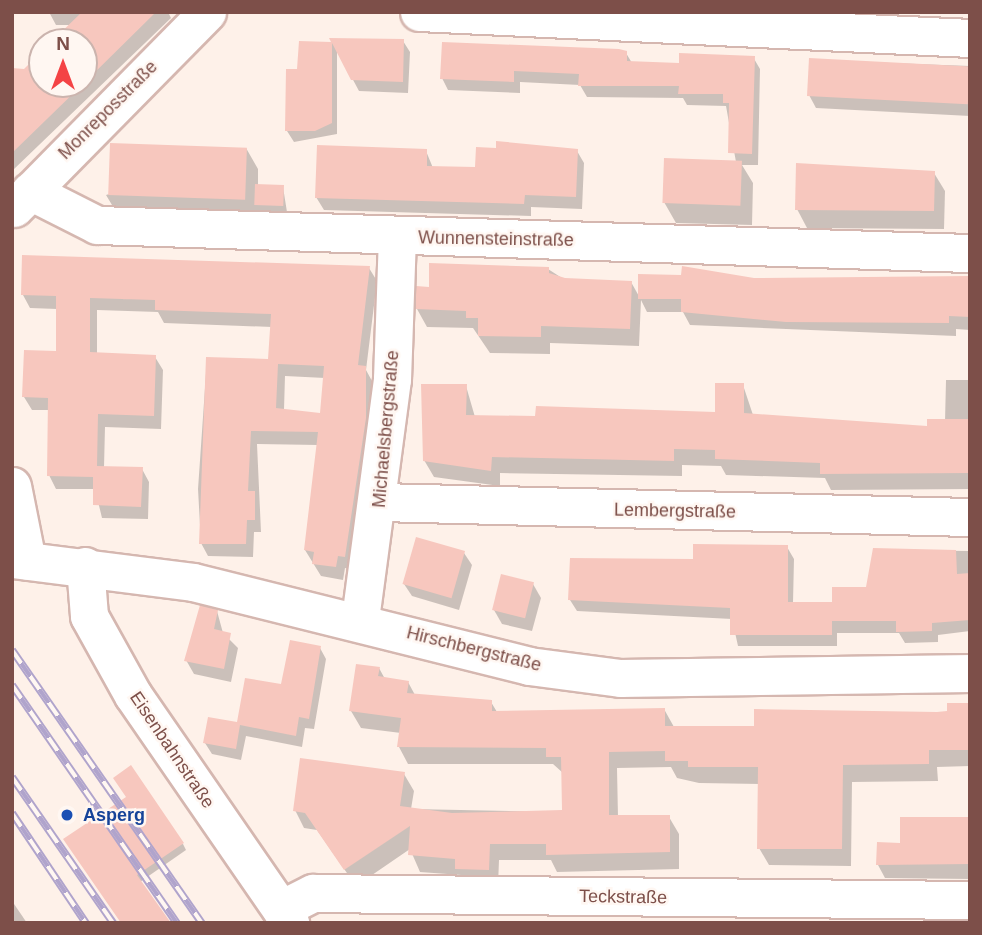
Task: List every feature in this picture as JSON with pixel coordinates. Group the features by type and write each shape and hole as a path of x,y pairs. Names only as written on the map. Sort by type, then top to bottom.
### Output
{"street":[{"name":"Monreposstraße","path":"21,200 207,12"},
{"path":"419,12 970,38"},
{"name":"Wunnensteinstraße","path":"21,200 97,225 397,237 970,253"},
{"name":"Michaelsbergstraße","path":"360,619 380,502 397,237"},
{"path":"12,486 20,560"},
{"name":"Lembergstraße","path":"380,502 970,517"},
{"name":"Hirschbergstraße","path":"20,560 85,566 193,582 360,619 529,666 620,678 970,673"},
{"name":"Eisenbahnstraße","path":"85,566 89,617 133,695 285,916"},
{"name":"Teckstraße","path":"285,916 313,893 970,900"}],"building":[{"path":"82,12 156,12 98,69 98,28 65,28"},
{"path":"329,38 404,39 403,82 351,80 332,43 332,123 315,131 285,131 286,69 297,69 299,41 331,42"},
{"path":"442,42 619,49 627,51 627,61 679,63 679,53 755,56 752,154 728,153 729,103 723,103 723,94 678,94 679,86 578,86 579,74 514,71 514,82 440,79"},
{"path":"809,58 970,66 968,104 807,96"},
{"path":"28,65 28,98 69,98 12,153 12,68 24,69"},
{"path":"496,141 578,149 576,197 525,195 524,204 315,198 317,145 427,149 427,166 475,167 476,147 496,148"},
{"path":"110,143 247,148 245,200 108,195"},
{"path":"664,158 742,161 740,206 662,203"},
{"path":"796,163 935,171 934,211 795,210"},
{"path":"255,184 284,185 283,206 254,205"},
{"path":"22,255 370,266 358,365 366,366 366,418 345,557 338,556 336,567 312,564 314,552 304,550 318,432 251,431 248,491 255,491 255,520 247,520 246,544 199,544 206,357 268,359 271,314 155,310 155,300 90,298 90,352 156,355 154,416 98,414 97,466 143,467 141,507 93,505 93,477 47,476 48,398 22,397 24,350 56,351 56,296 21,295","holes":["278,364 324,366 320,413 276,408"]},
{"path":"429,263 549,267 549,273 565,278 632,281 630,329 541,326 541,337 478,336 478,318 466,318 466,311 415,309 416,286 429,287"},
{"path":"682,266 754,278 970,276 970,317 949,316 949,323 786,322 681,312 681,299 638,299 638,274 681,275"},
{"path":"715,383 744,383 744,413 927,426 927,419 970,419 970,473 820,474 820,463 715,459 715,450 674,449 674,461 492,457 491,471 423,461 421,384 467,384 466,415 535,416 536,406 715,412"},
{"path":"416,537 465,551 452,598 402,584"},
{"path":"693,544 788,545 788,602 832,602 832,587 866,587 873,548 956,550 957,574 970,573 970,620 932,623 932,631 896,632 896,621 832,621 832,635 730,635 730,608 568,600 570,558 693,559"},
{"path":"501,574 534,582 525,618 492,610"},
{"path":"200,605 218,610 214,629 231,633 224,669 184,661"},
{"path":"290,640 321,646 309,719 299,717 296,736 240,725 236,749 203,743 208,717 237,722 245,678 281,684"},
{"path":"356,664 380,667 378,676 409,681 407,693 492,700 492,711 665,708 665,726 754,726 754,709 937,712 947,711 947,703 970,703 970,750 929,750 929,764 843,765 842,849 757,849 758,767 688,767 688,761 665,761 665,751 609,752 609,815 670,815 670,852 546,855 546,844 490,844 489,870 455,869 455,859 408,855 410,826 344,870 305,813 293,811 300,758 405,772 400,806 452,813 562,810 561,757 546,757 546,748 397,747 401,718 349,711"},
{"path":"131,765 184,843 137,875 171,923 121,923 63,839 126,797 113,778"},
{"path":"900,817 970,817 970,864 876,865 877,842 900,843"}],"railway":[{"path":"12,650 202,923"},
{"path":"12,685 177,923"},
{"path":"12,777 113,923"},
{"path":"12,813 86,923"}],"place":[{"name":"Asperg","path":"67,815"}]}
